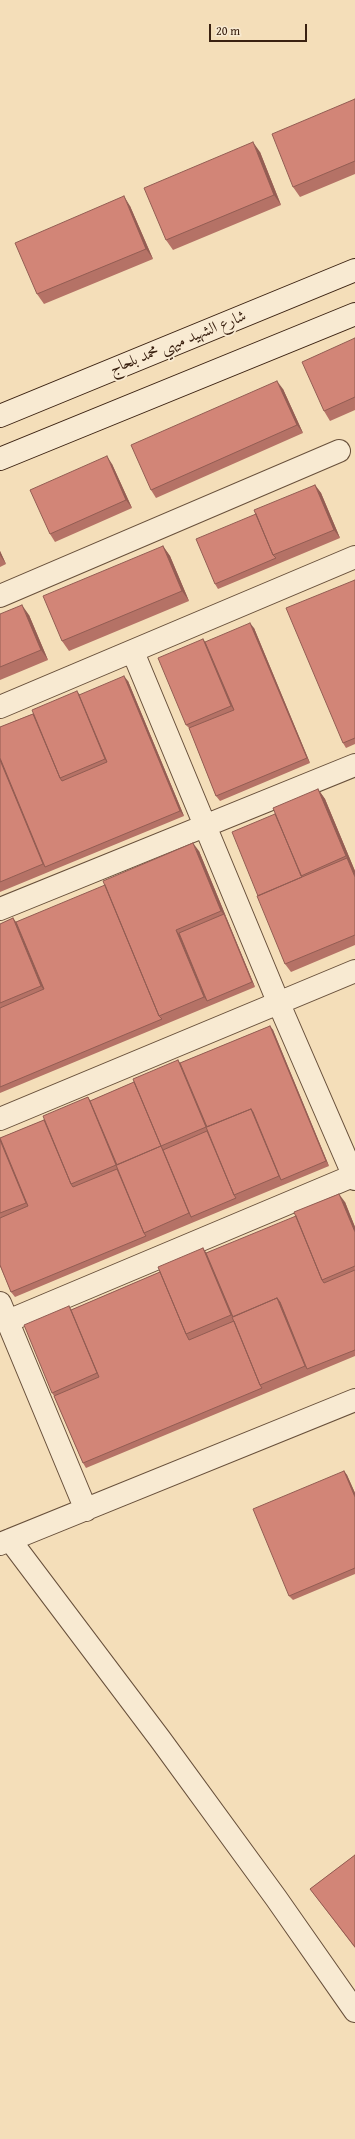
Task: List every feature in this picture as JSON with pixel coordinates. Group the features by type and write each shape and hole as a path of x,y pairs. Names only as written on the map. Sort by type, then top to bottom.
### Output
{"street":[{"name":"شارع الشهيد ميهي محمد بلحاج","path":"0,416 355,270"},
{"path":"0,459 355,314"},
{"path":"0,596 340,451"},
{"path":"0,707 133,652 355,556"},
{"path":"86,1510 4,1312 355,1176 279,1004 133,652"},
{"path":"0,909 355,765"},
{"path":"0,1119 279,1004 355,971"},
{"path":"355,1400 5,1542 160,1739 276,1898 355,2011"}],"building":[{"path":"355,99 355,161 293,187 272,134"},
{"path":"253,142 274,195 166,240 144,188"},
{"path":"124,196 146,249 37,294 15,243"},
{"path":"355,338 355,397 324,411 302,362"},
{"path":"277,381 297,425 151,490 131,445"},
{"path":"107,456 126,500 50,534 30,490"},
{"path":"315,485 334,530 273,555 254,510"},
{"path":"256,514 273,555 276,558 215,584 196,539"},
{"path":"163,546 182,591 62,641 43,596"},
{"path":"355,580 355,738 343,743 286,608"},
{"path":"22,605 41,650 0,667 0,614"},
{"path":"250,623 307,758 216,796 189,728 234,710 205,642"},
{"path":"203,639 231,706 186,725 158,658"},
{"path":"124,676 180,811 45,867 0,758 0,727 33,714 62,781 107,762 79,695"},
{"path":"77,691 105,759 60,778 32,710"},
{"path":"0,760 43,864 0,882"},
{"path":"318,789 346,856 301,876 273,808"},
{"path":"275,814 302,877 258,896 232,832"},
{"path":"193,843 221,911 176,930 204,997 159,1016 103,881"},
{"path":"347,858 355,877 355,935 285,964 257,896"},
{"path":"105,885 159,1016 162,1019 0,1087 0,1008 44,989 16,922"},
{"path":"224,914 252,982 207,1001 179,933"},
{"path":"13,918 41,986 0,1003 0,924"},
{"path":"270,1026 326,1161 281,1180 251,1109 207,1127 180,1063"},
{"path":"178,1060 206,1127 161,1146 133,1079"},
{"path":"134,1082 161,1146 117,1165 90,1101"},
{"path":"88,1097 116,1165 71,1184 43,1116"},
{"path":"251,1109 279,1176 234,1195 206,1127"},
{"path":"44,1120 73,1187 117,1169 146,1236 11,1292 0,1265 0,1218 28,1206 0,1138"},
{"path":"207,1131 236,1198 191,1217 163,1150"},
{"path":"0,1140 26,1203 0,1213"},
{"path":"161,1146 189,1213 144,1233 116,1165"},
{"path":"339,1194 355,1232 355,1266 322,1280 294,1212"},
{"path":"296,1216 324,1283 355,1270 355,1350 307,1369 280,1302 277,1298 233,1317 206,1253"},
{"path":"203,1248 231,1315 186,1334 158,1267"},
{"path":"160,1272 189,1340 234,1321 262,1388 83,1463 54,1396 99,1377 71,1310"},
{"path":"277,1298 305,1366 260,1385 232,1317"},
{"path":"69,1306 97,1373 52,1393 24,1325"},
{"path":"344,1471 355,1497 355,1568 289,1596 253,1509"},
{"path":"355,1855 355,1947 310,1889"}]}
